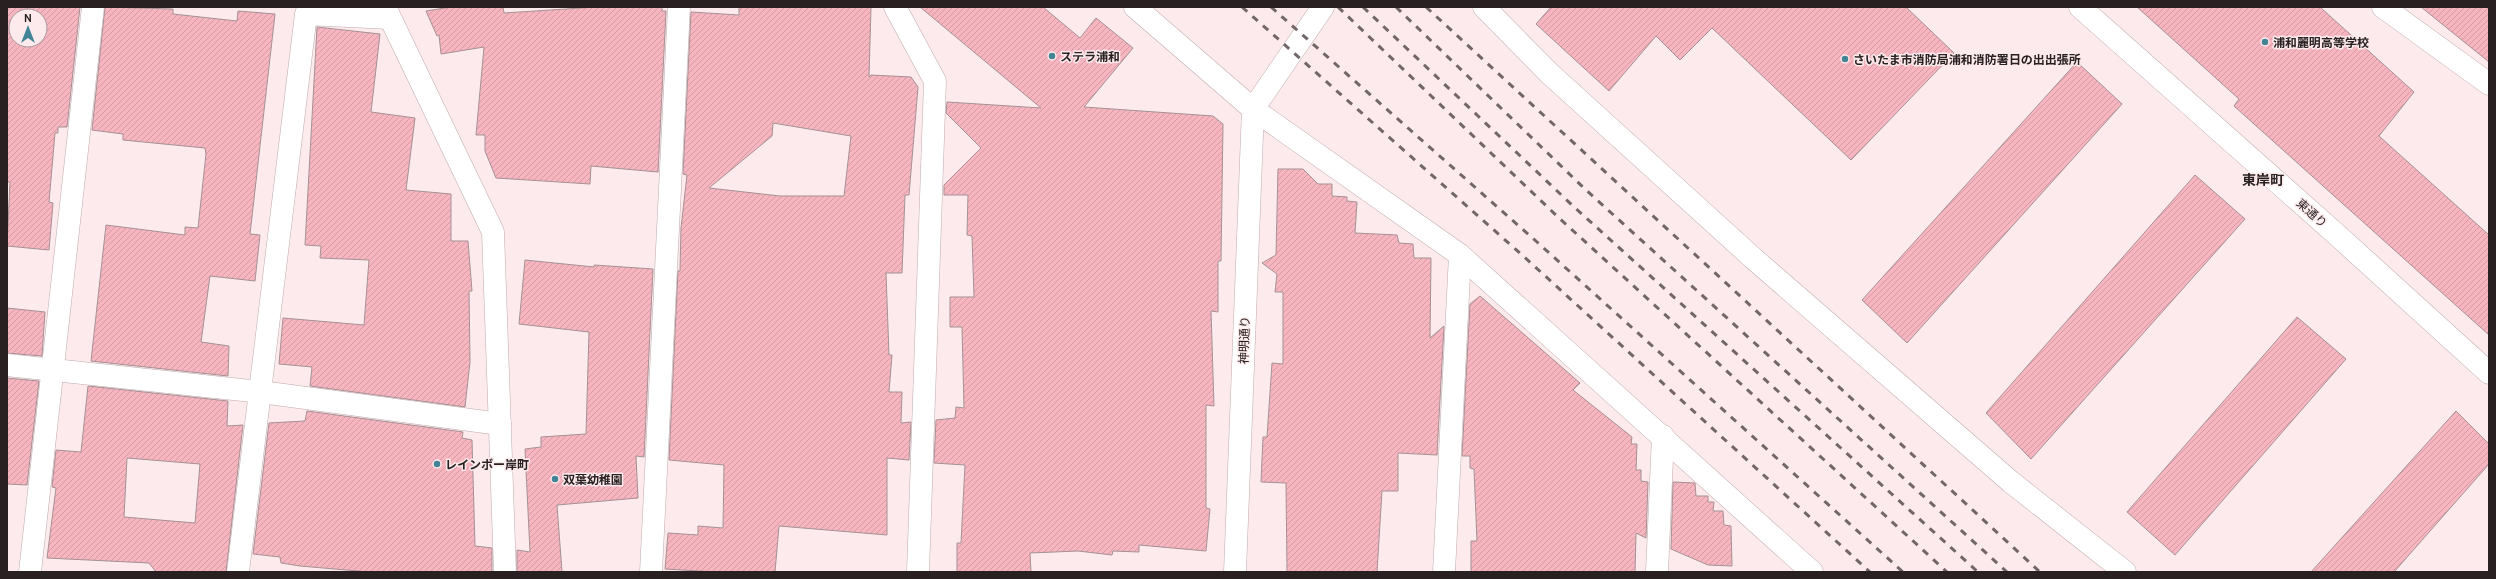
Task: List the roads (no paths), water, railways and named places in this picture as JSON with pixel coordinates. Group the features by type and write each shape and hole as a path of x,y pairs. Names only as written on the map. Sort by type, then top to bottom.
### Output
{"street":[{"path":"30,572 93,7"},
{"path":"651,572 679,7"},
{"path":"895,7 935,80 918,572"},
{"path":"1135,7 1253,109 1460,255 1663,436 1812,572"},
{"path":"1253,109 1323,7"},
{"path":"1484,7 1549,73 1754,259 2011,482 2125,572"},
{"name":"東通り","path":"2080,7 2336,234 2489,373"},
{"path":"2383,7 2489,84"},
{"path":"238,572 306,14 387,12 493,232 505,572"},
{"name":"神明通り","path":"1235,572 1253,109"},
{"path":"1444,572 1460,255"},
{"path":"7,365 261,392 500,424"},
{"path":"1657,572 1663,436"}],"railway":[{"path":"1242,7 1521,254 1870,572"},
{"path":"1271,7 1537,242 1903,572"},
{"path":"1338,7 1558,217 1947,572"},
{"path":"1363,7 1573,206 1978,572"},
{"path":"1396,7 1586,190 2007,572"},
{"path":"1426,7 2040,572"}],"place":[{"name":"浦和麗明高等学校","path":"2265,42"},
{"name":"ステラ浦和","path":"1052,56"},
{"name":"さいたま市消防局浦和消防署日の出出張所","path":"1845,59"},
{"name":"レインボー岸町","path":"437,464"},
{"name":"双葉幼稚園","path":"555,479"}],"district":[{"name":"東岸町","path":"2263,180"}]}
